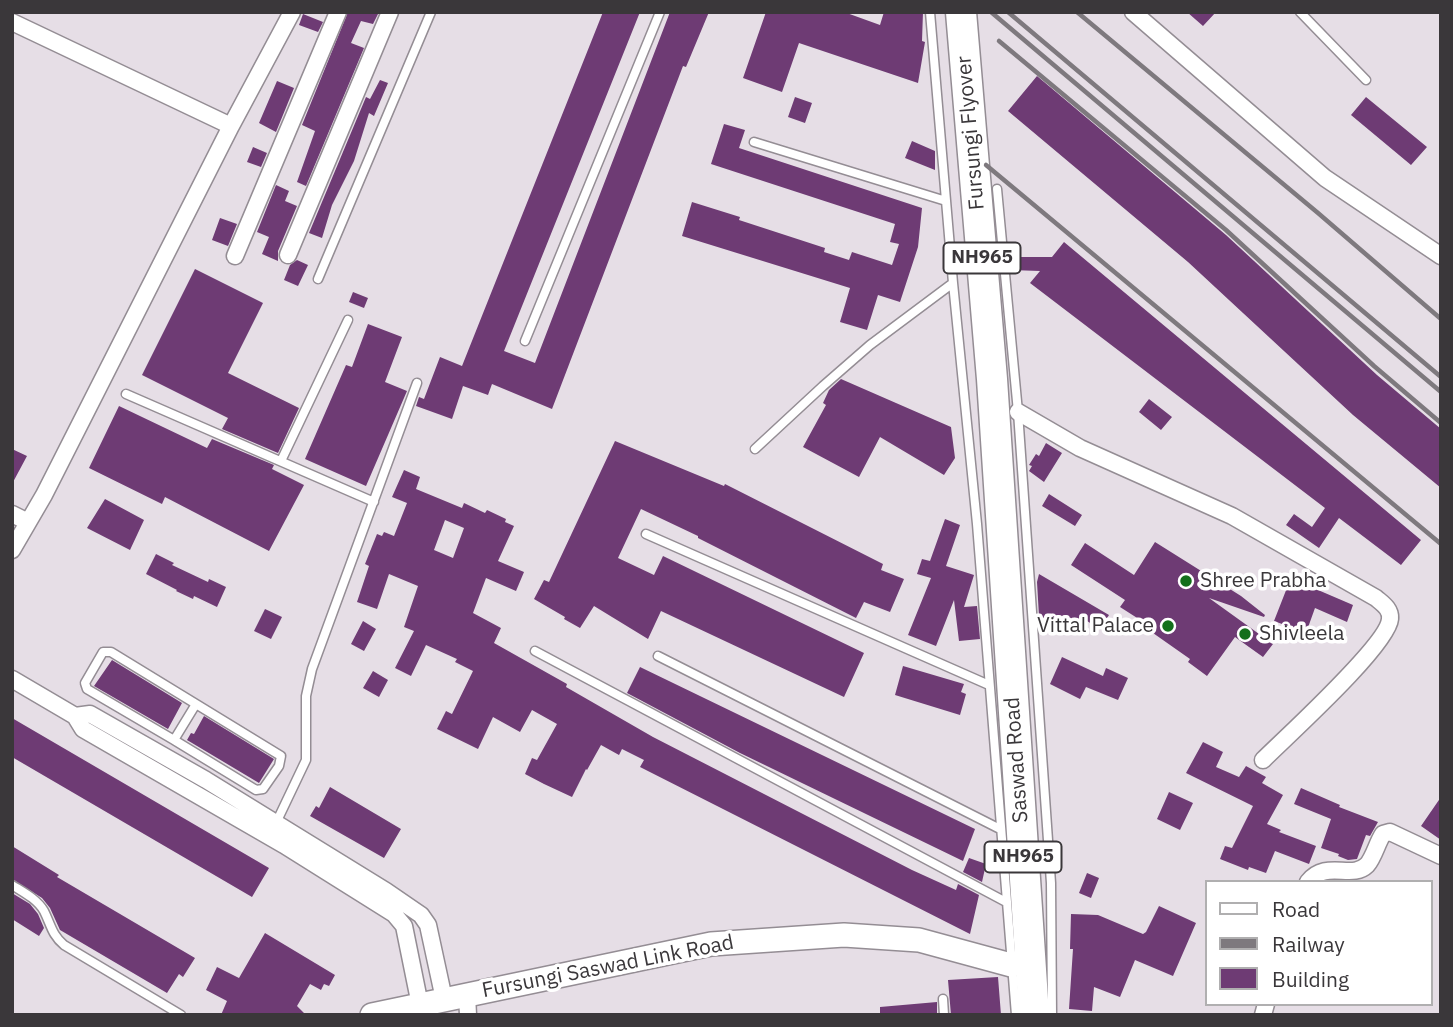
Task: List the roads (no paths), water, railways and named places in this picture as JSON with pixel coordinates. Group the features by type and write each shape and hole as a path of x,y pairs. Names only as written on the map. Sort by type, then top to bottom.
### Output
{"highway":[{"name":"Fursungi Flyover","path":"961,12 1000,505"},
{"name":"Saswad Road","path":"1000,505 1034,1015"}],"street":[{"path":"12,550 29,522 292,12"},
{"path":"235,256 338,12"},
{"path":"288,255 390,12"},
{"path":"1133,12 1325,178 1441,256"},
{"path":"12,22 231,126"},
{"path":"1018,412 1080,448 1232,516 1376,598 1388,608 1391,618 1387,629 1371,651 1263,760"},
{"path":"12,514 29,522"},
{"path":"12,679 75,716 83,729 284,845 394,914 404,926 420,1005"},
{"path":"75,716 90,714 169,759 386,891 425,918 444,999"},
{"path":"1310,880 1321,871 1362,869 1369,863 1383,834 1390,832 1441,856"},
{"name":"Fursungi Saswad Link Road","path":"386,1013 444,999 468,1005 710,944 771,939 844,935 919,940 1011,965"}],"lane":[{"path":"318,279 431,12"},
{"path":"525,341 660,12"},
{"path":"930,12 1016,1015"},
{"path":"1300,12 1366,80"},
{"path":"754,142 946,201"},
{"path":"997,189 1018,412 1051,883 1052,1015"},
{"path":"755,449 861,354 953,282"},
{"path":"281,461 348,320"},
{"path":"276,823 306,760 306,696 312,669 417,383"},
{"path":"126,394 374,502"},
{"path":"646,534 989,685"},
{"path":"535,651 1006,902"},
{"path":"103,652 111,652 281,756 279,766 263,789 256,790 176,742 87,689 85,683 103,652"},
{"path":"658,656 1000,829"},
{"path":"169,759 196,704"},
{"path":"12,885 36,901 43,910 54,937 64,945 181,1015"},
{"path":"943,999 944,1015"}],"railway":[{"path":"991,12 1441,392"},
{"path":"1008,12 1441,377"},
{"path":"1077,12 1441,319"},
{"path":"999,41 1226,230 1374,366 1441,423"},
{"path":"986,165 1441,544"}],"place":[{"name":"Shree Prabha","path":"1186,581"},
{"name":"Vittal Palace","path":"1168,626"},
{"name":"Shivleela","path":"1245,634"}]}
